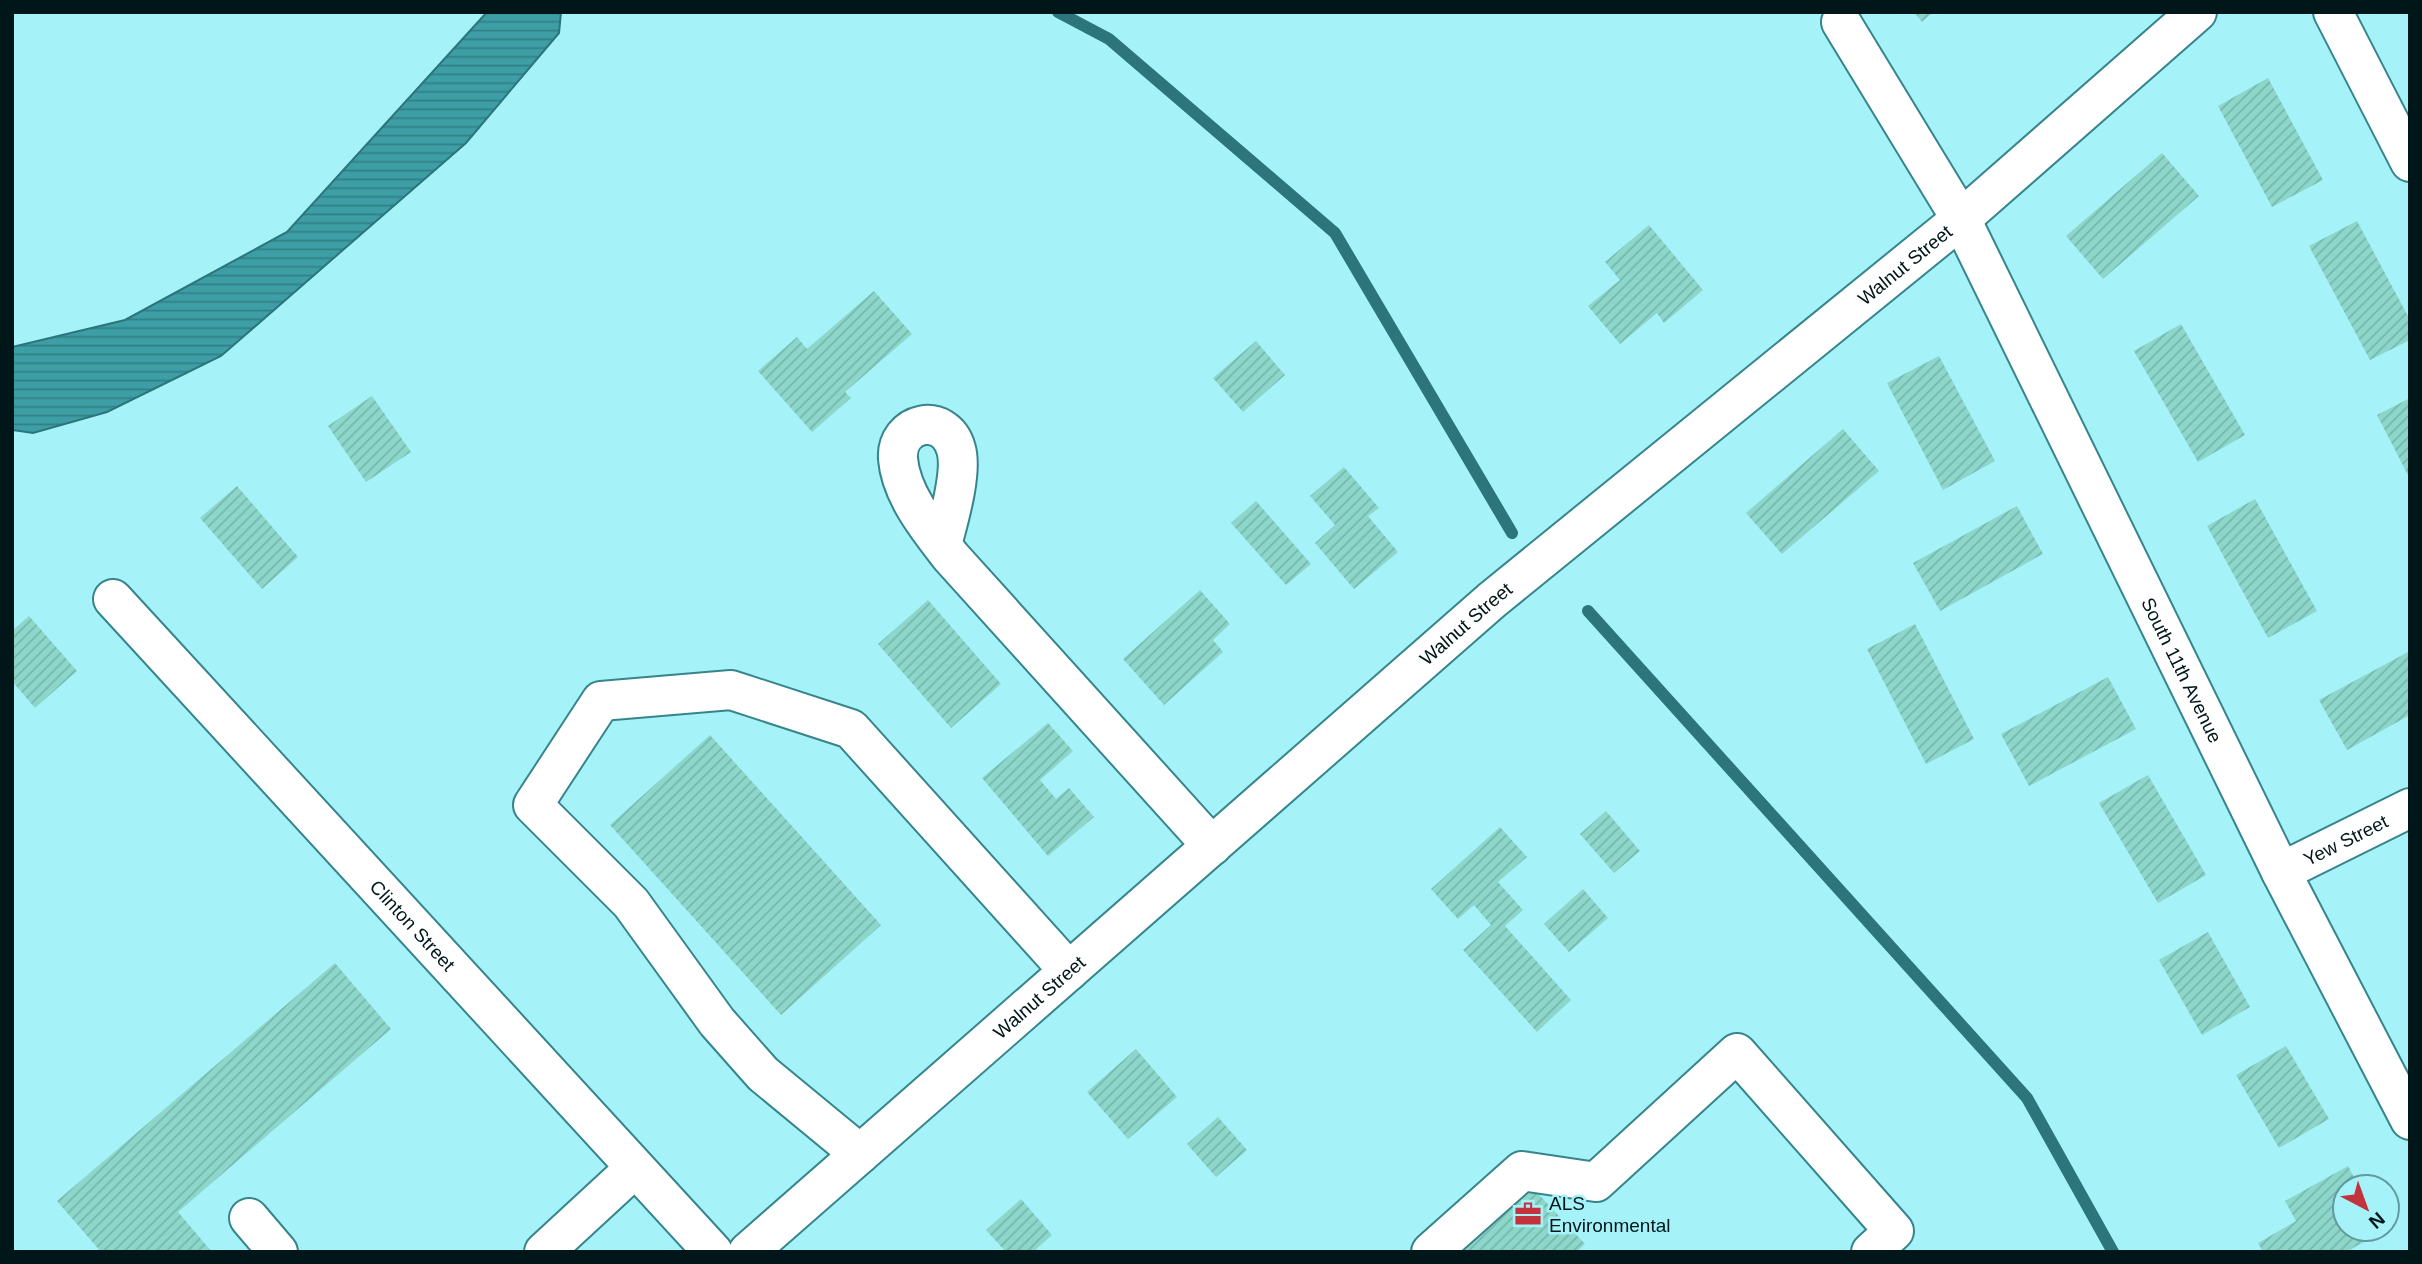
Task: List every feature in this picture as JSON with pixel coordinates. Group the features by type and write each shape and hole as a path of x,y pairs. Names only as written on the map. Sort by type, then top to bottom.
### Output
{"street":[{"name":"Walnut Street","path":"748,1252 1492,600 1961,219 2197,12"},
{"path":"2333,12 2410,162"},
{"name":"South 11th Avenue","path":"1841,22 1961,219 2281,872 2410,1120"},
{"path":"942,545 1212,846"},
{"name":"Clinton Street","path":"113,599 713,1252"},
{"path":"860,1154 762,1074 717,1022 631,903 533,805 601,701 731,690 852,729 1069,971"},
{"name":"Yew Street","path":"2281,872 2410,808"},
{"path":"1431,1252 1522,1171 1596,1182 1737,1053 1894,1231 1871,1252"},
{"path":"544,1252 635,1168"},
{"path":"249,1218 278,1252"}],"water":[{"path":"487,12 561,12 559,33 466,143 221,356 107,412 33,433 12,430 12,347 125,320 287,232"}],"building":[{"path":"1914,12 1933,12 1922,22"},
{"path":"2268,78 2323,180 2272,207 2218,106"},
{"path":"2162,153 2199,196 2103,279 2066,236"},
{"path":"2357,221 2410,320 2410,340 2370,360 2309,246"},
{"path":"1649,225 1703,290 1664,323 1657,313 1620,344 1588,306 1620,280 1605,262"},
{"path":"874,291 912,334 845,392 851,398 812,432 758,371 797,337 807,349"},
{"path":"2181,324 2245,435 2198,462 2134,351"},
{"path":"1256,341 1285,375 1243,412 1213,378"},
{"path":"1939,356 1995,461 1943,490 1887,383"},
{"path":"372,396 411,452 366,482 328,426"},
{"path":"2410,398 2410,479 2377,415"},
{"path":"1843,429 1879,471 1782,554 1746,513"},
{"path":"1344,467 1379,508 1368,516 1398,552 1354,589 1315,543 1335,525 1310,496"},
{"path":"237,486 298,557 262,589 200,518"},
{"path":"2255,499 2317,611 2268,638 2207,526"},
{"path":"1256,501 1311,564 1286,585 1231,523"},
{"path":"2017,506 2043,554 1940,611 1913,563"},
{"path":"1200,590 1230,624 1213,640 1223,652 1164,705 1123,659"},
{"path":"928,600 1001,684 951,728 878,644"},
{"path":"29,616 77,671 35,708 12,681 12,631"},
{"path":"1915,624 1974,739 1926,764 1867,649"},
{"path":"2410,651 2410,715 2347,750 2319,700"},
{"path":"2108,677 2136,729 2029,786 2001,734"},
{"path":"1048,723 1073,751 1040,780 1056,799 1069,788 1094,817 1048,856 982,778"},
{"path":"710,735 881,925 781,1015 610,825"},
{"path":"2148,775 2206,875 2158,903 2099,803"},
{"path":"1606,811 1640,851 1614,873 1580,834"},
{"path":"1500,827 1527,857 1498,882 1523,910 1505,926 1571,1000 1537,1032 1463,950 1491,925 1474,905 1458,919 1431,889"},
{"path":"1583,889 1608,918 1569,952 1544,924"},
{"path":"2208,932 2250,1007 2202,1035 2159,960"},
{"path":"335,963 391,1029 178,1212 212,1252 101,1252 57,1201"},
{"path":"2286,1046 2329,1119 2279,1148 2236,1075"},
{"path":"1136,1049 1177,1097 1128,1139 1087,1092"},
{"path":"1218,1117 1247,1150 1216,1177 1187,1144"},
{"path":"2348,1166 2352,1173 2335,1173"},
{"path":"2331,1175 2331,1243 2362,1243 2346,1252 2263,1252 2258,1243 2296,1221 2285,1201"},
{"name":"ALS Environmental","path":"1530,1185 1585,1244 1576,1252 1458,1252"},
{"path":"1021,1199 1052,1235 1033,1252 1006,1252 986,1230"}],"waterway":[{"path":"1058,12 1109,39 1335,233 1512,533"},
{"path":"1588,611 2027,1098 2113,1252"}],"place":[{"name":"ALS Environmental","path":"1528,1214"}]}
